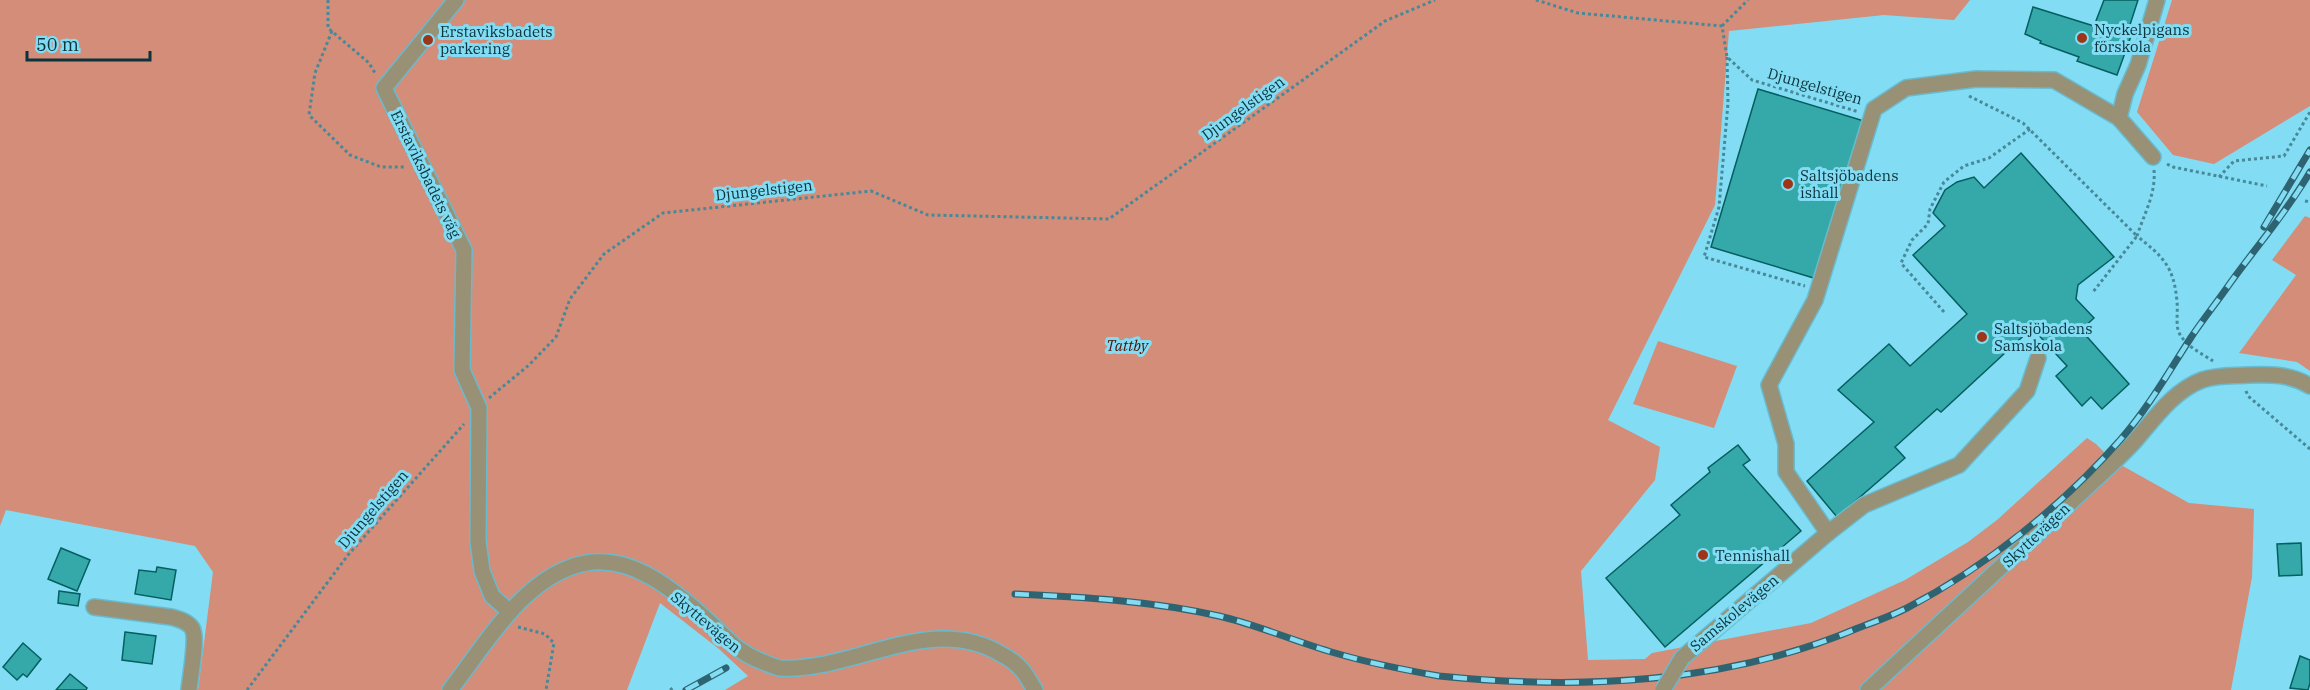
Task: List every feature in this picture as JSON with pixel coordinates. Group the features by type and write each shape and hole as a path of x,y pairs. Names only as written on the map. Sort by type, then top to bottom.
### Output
{"street":[{"path":"384,88 456,0"},
{"path":"2119,118 2125,94 2138,65 2157,0"},
{"path":"1828,533 1785,472 1786,444 1769,385 1815,300 1874,109 1906,88 1941,82 1976,79 2054,80 2119,118 2154,158"},
{"name":"Erstaviksbadets väg","path":"384,88 464,250 462,370 479,408 478,541 482,571 492,596 512,619"},
{"name":"Samskolevägen","path":"1663,690 1682,658 1864,505 1959,465 2027,391 2038,358"},
{"path":"2240,376 2274,374 2293,378 2310,386"},
{"name":"Skyttevägen","path":"1868,690 2098,477 2186,387 2218,376 2240,376"},
{"name":"Skyttevägen","path":"450,690 512,619 542,580 564,569 588,563 626,565 641,572 672,592 746,656 778,668 820,663 920,641 957,639 976,642 1008,658 1022,669 1035,690"},
{"path":"94,607 171,617 188,624 194,634 189,690"}],"path":[{"path":"328,0 328,28 369,63 384,88"},
{"name":"Djungelstigen","path":"247,690 348,555 479,408 529,365 556,337 570,299 604,254 663,213 871,191 928,214 1109,219 1385,21 1435,0"},
{"path":"1536,0 1578,13 1722,26"},
{"path":"1722,26 1748,0"},
{"path":"1722,26 1727,57 1728,103 1719,207 1704,256 1818,290"},
{"path":"332,31 315,73 309,115 350,155 381,167 422,167"},
{"name":"Djungelstigen","path":"1727,57 1752,80 1865,114 1874,109"},
{"path":"1941,82 2023,123 2137,236 2162,256 2170,271 2177,299 2178,330 2187,344 2217,364"},
{"path":"2219,177 2234,161 2284,156 2310,112"},
{"path":"1944,312 1901,263 1912,240 1929,224 1930,209 1944,182 1964,166 1989,158 2030,129"},
{"path":"2093,292 2137,236 2155,182 2154,158 2173,167 2267,186"},
{"path":"2305,201 2310,202"},
{"path":"2240,376 2248,396 2310,449"},
{"path":"512,619 545,634 554,643 546,690"}],"green space":[{"name":"Tattby","path":"0,0 1970,0 1954,20 1884,15 1729,31 1715,205 1608,420 1660,447 1655,480 1581,571 1588,660 1645,659 1652,653 1811,623 1905,580 1968,542 1997,520 2087,438 2112,460 2189,503 2254,509 2252,577 2231,690 725,690 748,676 719,649 660,603 627,690 198,690 213,572 195,546 6,510 0,526"},
{"path":"2172,0 2310,0 2310,106 2214,164 2173,155 2137,112"},
{"path":"2305,216 2310,218 2310,371 2297,362 2239,353 2296,275 2272,260"},
{"path":"1658,341 1737,366 1714,428 1633,404"}],"building":[{"name":"Nyckelpigans förskola","path":"2104,0 2138,0 2127,34 2131,36 2117,75 2077,61 2079,57 2040,43 2041,41 2025,34 2033,7 2094,26"},
{"name":"Saltsjöbadens ishall","path":"1758,89 1864,121 1817,279 1711,247"},
{"name":"Saltsjöbadens Samskola","path":"2021,153 2114,257 2078,285 2076,299 2094,318 2081,330 2129,384 2102,409 2091,397 2082,406 2056,376 2067,366 2032,328 1941,412 1937,409 1895,447 1905,458 1837,517 1807,481 1874,422 1838,390 1889,344 1910,366 1967,314 1913,255 1945,226 1933,213 1945,190 1957,182 1974,177 1984,188"},
{"name":"Tennishall","path":"1738,445 1750,460 1743,465 1801,531 1665,647 1606,578 1680,515 1671,505 1710,472 1708,468"},
{"path":"2301,543 2302,575 2279,576 2277,544"},
{"path":"61,548 90,560 77,591 48,579"},
{"path":"157,567 176,570 171,600 135,594 139,570 156,572"},
{"path":"59,591 80,594 78,606 58,603"},
{"path":"125,632 156,636 152,664 122,660"},
{"path":"23,643 41,659 27,677 23,674 17,680 3,667"},
{"path":"2300,656 2310,660 2308,690 2290,688"},
{"path":"70,674 87,688 86,690 56,690"}],"railway":[{"path":"2264,227 2310,150"},
{"path":"1015,594 1117,600 1194,611 1234,620 1348,657 1439,676 1492,680 1599,682 1652,678 1757,661 1808,647 1895,614 1937,591 2022,533 2074,488 2121,439 2140,415 2199,326 2280,217 2310,172"},
{"path":"686,690 726,668"}],"place":[{"name":"Nyckelpigans förskola","path":"2082,38"},
{"name":"Erstaviksbadets parkering","path":"428,40"},
{"name":"Saltsjöbadens ishall","path":"1788,184"},
{"name":"Saltsjöbadens Samskola","path":"1982,337"},
{"name":"Tennishall","path":"1703,555"}]}
